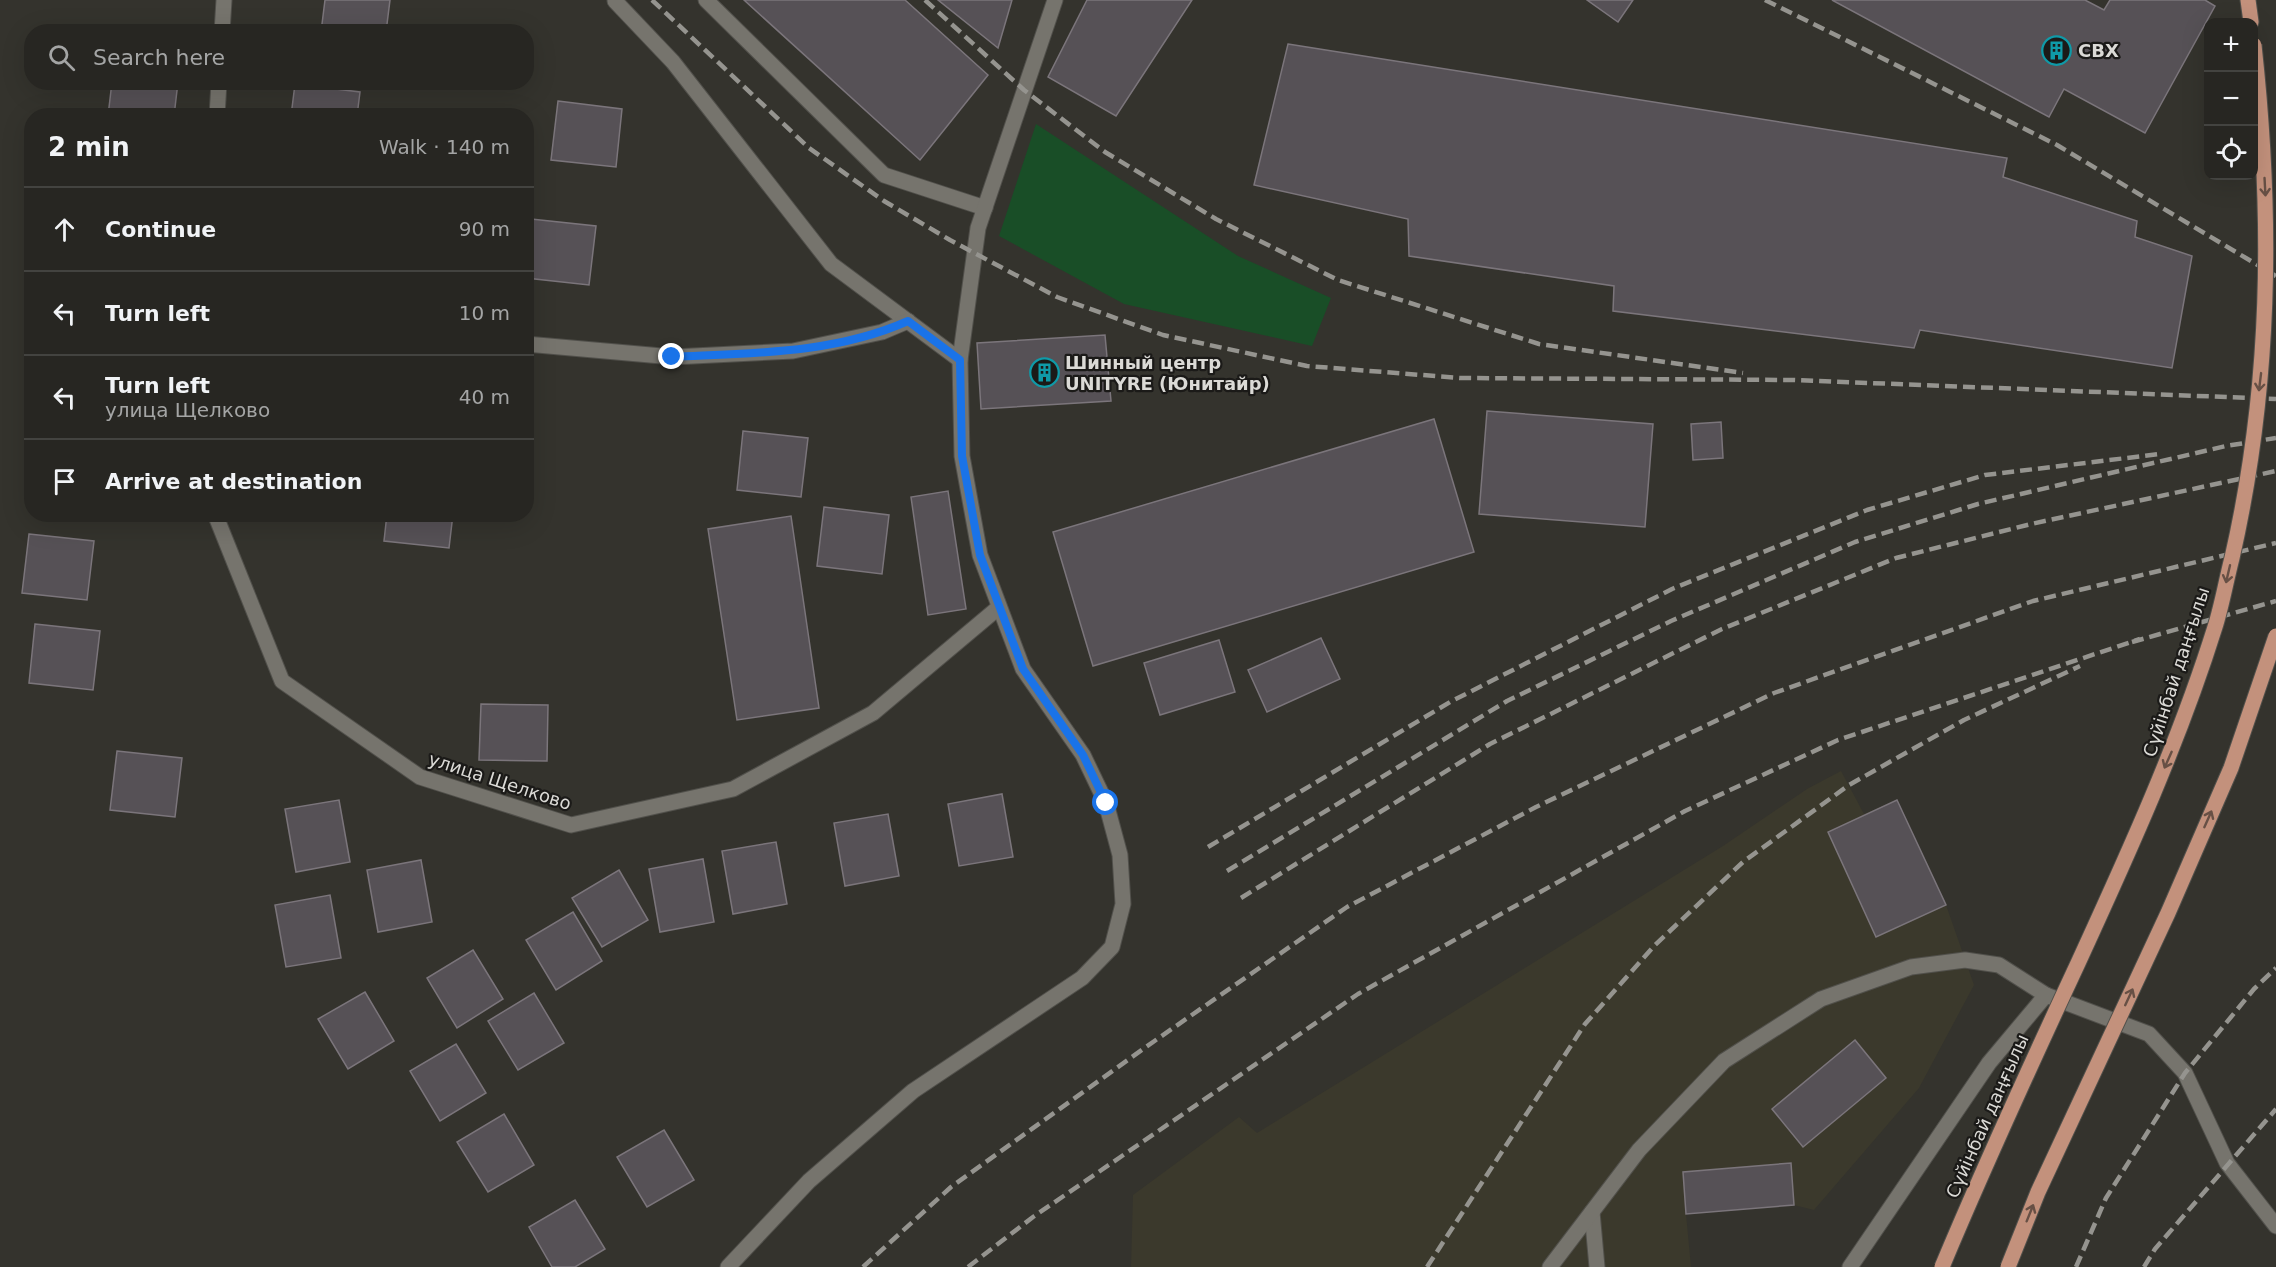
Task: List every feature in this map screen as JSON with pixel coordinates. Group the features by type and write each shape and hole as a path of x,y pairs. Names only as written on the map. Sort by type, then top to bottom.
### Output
{"main road":[{"path":"2248,0 2250,18"},
{"name":"Сүйінбай даңғылы","path":"1942,1267 1983,1168 2112,888 2174,746 2216,624 2245,501 2262,366 2267,238 2261,110 2256,72"},
{"path":"2008,1267 2038,1192 2168,913 2231,768 2276,636"}],"street":[{"path":"222,24 224,0"},
{"path":"706,0 884,175 985,208"},
{"path":"728,1267 810,1181 913,1091 1082,978 1112,947 1123,904 1120,855 1106,803 1083,755 1023,669 998,608 980,555 962,456 960,360 978,228 1055,0"},
{"path":"615,1 674,62 831,264 960,360"},
{"path":"217,108 219,90"},
{"path":"534,345 672,357 793,351 882,332 908,321"},
{"name":"улица Щелково","path":"218,522 282,681 420,777 572,825 733,789 873,713 998,608"},
{"path":"1550,1267 1639,1150 1724,1061 1821,999 1911,967 1965,960 1999,965 2046,995 2150,1034 2185,1073 2227,1163 2276,1226"},
{"path":"1850,1267 1989,1063 2046,995"},
{"path":"1592,1212 1597,1267"}],"shaded area":[{"path":"1841,771 1864,814 1897,800 1946,905 1974,985 1919,1088 1814,1210 1794,1205 1686,1214 1691,1267 1131,1267 1133,1195 1239,1117 1257,1133 1723,846 1807,789"}],"green space":[{"path":"1036,124 1238,256 1331,298 1312,346 1124,304 999,236"}],"building":[{"path":"325,0 390,0 387,24 322,24"},
{"path":"744,0 905,0 988,75 920,160"},
{"path":"938,0 1012,0 998,48"},
{"path":"1087,0 1192,0 1116,116 1048,77"},
{"path":"1587,0 1633,0 1618,22"},
{"name":"СВХ","path":"1832,0 2085,0 2104,10 2110,0 2205,0 2215,6 2208,18 2204,18 2204,26 2145,133 2064,89 2049,117"},
{"path":"1288,44 2007,158 2003,177 2137,221 2135,237 2192,256 2172,368 1920,330 1914,348 1613,311 1614,286 1409,256 1408,219 1254,185"},
{"path":"111,90 177,90 175,108 109,108"},
{"path":"294,90 360,92 358,108 292,108"},
{"path":"558,101 622,109 616,167 551,160"},
{"path":"534,219 596,226 589,285 534,279"},
{"name":"Шинный центр UNITYRE (Юнитайр)","path":"1105,335 1111,401 981,409 977,343"},
{"path":"1487,411 1653,424 1645,527 1479,514"},
{"path":"1434,419 1474,552 1093,666 1053,532"},
{"path":"1721,422 1723,458 1693,460 1691,424"},
{"path":"743,431 808,438 801,497 737,490"},
{"path":"948,491 966,609 928,615 911,497"},
{"path":"824,507 889,515 882,574 817,566"},
{"path":"791,516 819,708 737,720 708,529"},
{"path":"386,522 452,522 449,548 384,541"},
{"path":"29,534 94,541 87,600 22,593"},
{"path":"35,624 100,631 93,690 29,683"},
{"path":"1321,638 1340,679 1267,712 1248,670"},
{"path":"1219,640 1235,692 1160,715 1144,663"},
{"path":"481,704 548,705 547,761 479,760"},
{"path":"117,751 182,758 175,817 110,810"},
{"path":"1002,794 1013,857 959,866 948,804"},
{"path":"339,800 350,862 296,872 285,809"},
{"path":"1897,800 1946,905 1876,937 1828,832"},
{"path":"888,814 899,876 845,886 834,823"},
{"path":"776,842 787,904 733,914 722,851"},
{"path":"703,859 714,922 660,932 649,869"},
{"path":"421,860 432,922 378,932 367,870"},
{"path":"619,870 648,920 602,947 572,898"},
{"path":"330,895 341,958 286,967 275,905"},
{"path":"573,912 602,961 556,990 526,940"},
{"path":"473,950 503,999 457,1028 427,978"},
{"path":"365,992 394,1041 348,1069 318,1019"},
{"path":"534,993 564,1043 518,1070 488,1021"},
{"path":"1855,1040 1886,1078 1803,1147 1772,1109"},
{"path":"456,1044 486,1093 440,1121 410,1071"},
{"path":"504,1114 534,1165 488,1192 457,1142"},
{"path":"664,1130 694,1180 647,1207 617,1157"},
{"path":"1791,1163 1794,1205 1686,1214 1683,1172"},
{"path":"575,1200 605,1249 575,1267 552,1267 529,1227"}],"railway":[{"path":"652,0 809,148 884,201 950,240 1057,297 1163,335 1307,366 1460,378 1793,380 2276,399"},
{"path":"925,0 1024,90 1105,152 1216,219 1338,280 1539,344 1743,373"},
{"path":"1765,0 2057,145 2276,276"},
{"path":"1227,871 1507,701 1671,621 1855,542 1978,504 2226,446 2276,438"},
{"path":"1208,847 1450,702 1672,589 1867,510 1985,475 2160,454"},
{"path":"1241,898 1490,744 1722,629 1896,558 2031,524 2276,471"},
{"path":"863,1267 951,1187 1143,1049 1347,907 1536,807 1774,693 2033,601 2276,543"},
{"path":"2132,642 2276,601"},
{"path":"968,1267 1033,1217 1358,994 1685,811 1838,740 2140,639"},
{"path":"1427,1267 1585,1024 1655,945 1743,862 1849,785 1964,720 2080,666"},
{"path":"2076,1267 2106,1198 2185,1073 2254,989 2276,968"},
{"path":"2144,1267 2155,1249 2276,1109"}],"place":[{"name":"СВХ","path":"2057,50"},
{"name":"Шинный центр UNITYRE (Юнитайр)","path":"1044,372"}],"route":[{"path":"672,357 793,351 882,332 908,321 960,360 962,456 980,555 998,608 1023,669 1083,755 1106,803"}]}
